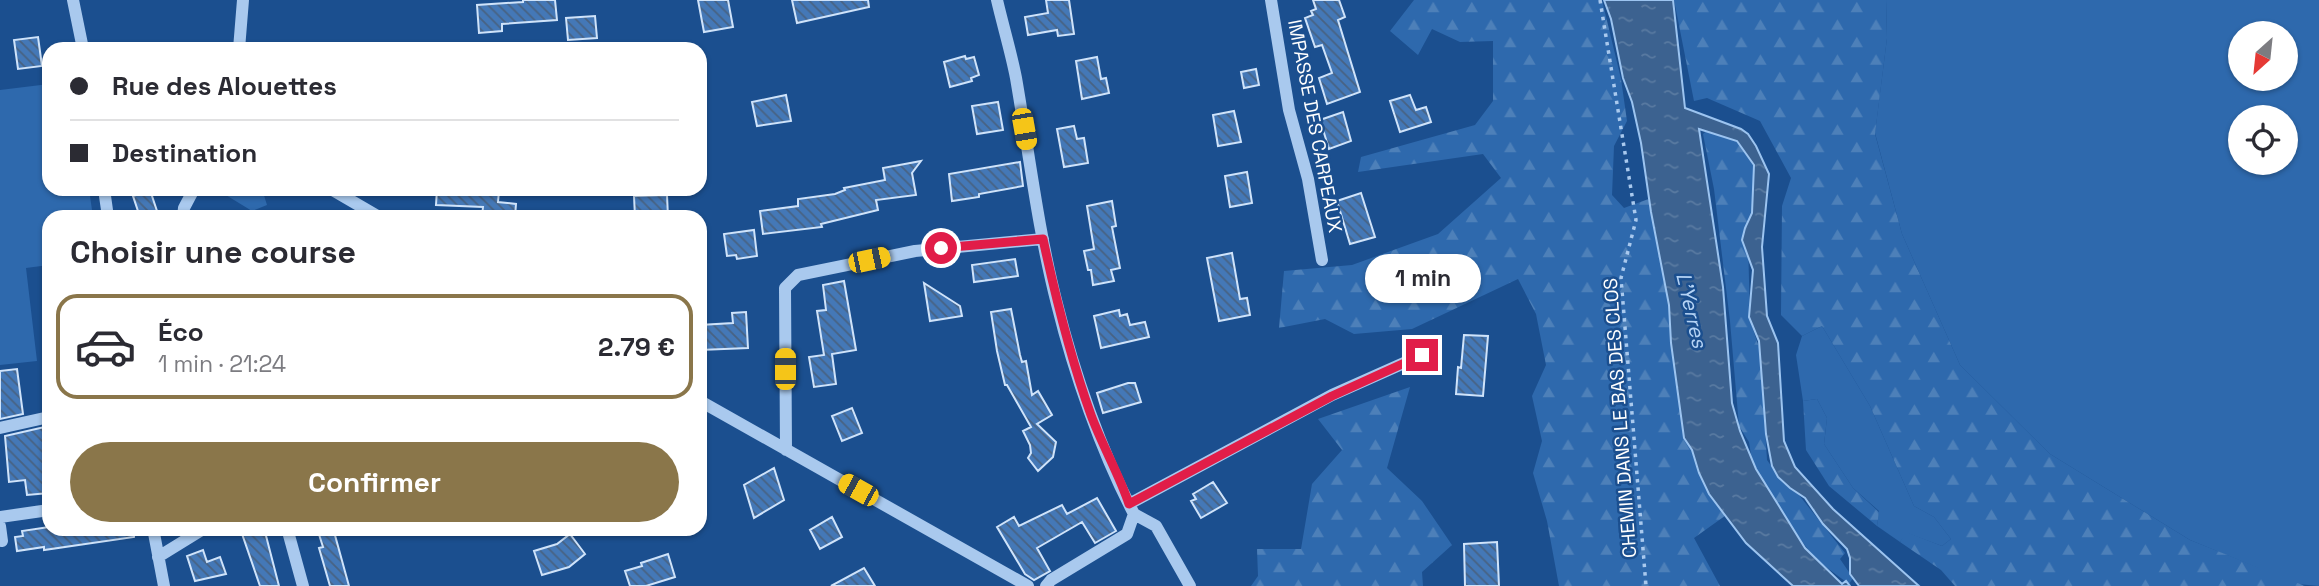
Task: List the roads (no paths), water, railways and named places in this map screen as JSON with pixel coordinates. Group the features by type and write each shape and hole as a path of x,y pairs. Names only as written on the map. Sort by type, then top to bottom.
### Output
{"street":[{"path":"73,0 82,42"},
{"path":"240,42 243,0"},
{"path":"997,0 1015,74 1056,303 1074,367 1132,509 1156,526 1190,586"},
{"name":"IMPASSE DES CARPEAUX","path":"1271,0 1289,110 1308,179 1322,260"},
{"path":"343,196 367,210"},
{"path":"786,450 785,288 798,275 915,251 1043,239"},
{"path":"1046,586 1051,580 1127,534 1132,509 1332,396 1422,355"},
{"path":"707,405 1026,586"},
{"path":"0,428 42,419"},
{"path":"0,517 42,511"},
{"path":"0,526 2,541"},
{"path":"154,536 164,586"},
{"path":"158,557 192,536"},
{"path":"289,536 303,586"}],"water":[{"name":"L'Yerres","path":"1604,0 1673,0 1685,108 1741,129 1756,146 1769,174 1762,247 1767,316 1778,343 1784,441 1795,467 1833,509 1919,586 1859,586 1850,574 1847,549 1823,524 1805,498 1778,477 1772,466 1766,434 1759,341 1749,317 1753,270 1742,240 1752,213 1754,165 1737,141 1699,129 1723,287 1732,403 1740,431 1756,469 1805,548 1842,584 1846,581 1850,586 1793,586 1746,543 1709,494 1692,450 1684,438 1671,343 1669,305 1641,143"}]}
